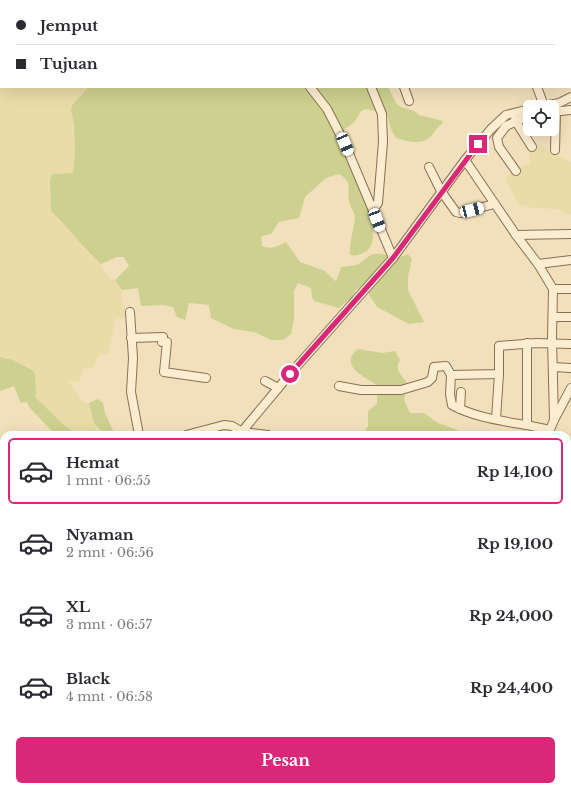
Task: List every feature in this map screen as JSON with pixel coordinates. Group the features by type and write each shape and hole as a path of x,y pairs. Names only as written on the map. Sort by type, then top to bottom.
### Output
{"street":[{"path":"311,88 327,109 345,144 393,258"},
{"path":"371,88 382,114 383,132 378,203 373,210"},
{"path":"404,88 409,101"},
{"path":"537,88 540,100"},
{"path":"559,103 571,97"},
{"path":"559,111 571,110"},
{"path":"243,431 278,388 393,258 464,160 502,119 510,114 523,111"},
{"path":"516,171 496,141 498,134 506,126 523,118"},
{"path":"516,120 532,147"},
{"path":"555,136 555,150"},
{"path":"464,160 538,264 553,289 554,420"},
{"path":"430,167 441,192 458,213 494,204"},
{"path":"516,235 571,234"},
{"path":"538,264 571,260"},
{"path":"553,289 571,289"},
{"path":"130,312 133,358 131,392 138,431"},
{"path":"554,317 571,317"},
{"path":"131,338 163,337 162,342 167,342 164,372 206,378"},
{"path":"527,343 527,424"},
{"path":"496,419 498,346 527,343 571,344"},
{"path":"339,386 361,390 400,390 428,382 432,378 434,367 446,366 451,375 450,402 452,405 460,409 496,419 527,424 544,431"},
{"path":"553,368 571,368"},
{"path":"451,375 498,374"},
{"path":"265,381 278,388"},
{"path":"550,431 571,388"},
{"path":"460,409 461,392"},
{"path":"201,431 224,425 232,426 238,431"}],"shaded area":[{"path":"0,88 90,88 72,105 71,111 74,124 75,153 73,173 53,174 50,179 51,211 71,230 85,250 101,264 109,278 115,280 122,290 121,293 127,318 116,319 108,354 99,355 93,368 84,368 79,381 69,382 84,403 89,403 94,423 101,431 72,431 64,425 35,397 13,360 0,357"},
{"path":"539,145 571,162 571,215 556,209 533,208 519,205 505,178 518,168 530,163 529,153"}],"green space":[{"path":"88,88 388,88 396,103 401,107 414,111 419,115 443,121 442,124 426,140 418,142 409,141 396,138 391,129 387,114 366,109 361,111 353,123 336,135 364,195 370,214 373,230 372,244 365,252 358,255 350,255 350,245 355,216 349,199 349,187 347,181 339,174 326,178 305,197 299,218 279,222 271,234 262,236 261,239 262,246 268,248 286,242 300,262 325,271 335,281 341,267 357,265 372,254 382,254 398,258 408,254 412,259 408,276 408,290 424,322 409,324 377,307 369,295 369,291 361,286 355,291 352,297 339,308 314,301 312,298 311,288 298,283 294,291 294,319 291,334 283,340 271,340 254,332 234,329 211,318 209,305 189,303 185,320 177,317 173,307 163,305 141,306 138,288 122,290 115,280 129,266 124,257 117,257 101,264 51,211 50,179 53,174 73,173 75,153 74,124 71,111 72,105"},
{"path":"358,349 382,353 395,351 400,360 398,363 398,369 407,383 404,400 410,413 424,413 438,423 460,431 365,431 368,426 368,411 377,404 377,385 355,370 351,360"},
{"path":"0,357 13,360 32,370 35,374 35,397 64,425 72,431 52,431 30,408 27,402 21,403 14,386 0,391"},
{"path":"98,399 103,403 105,413 113,431 101,431 94,423 89,403"}],"route":[{"path":"290,374 393,258 464,160 478,144"}]}
